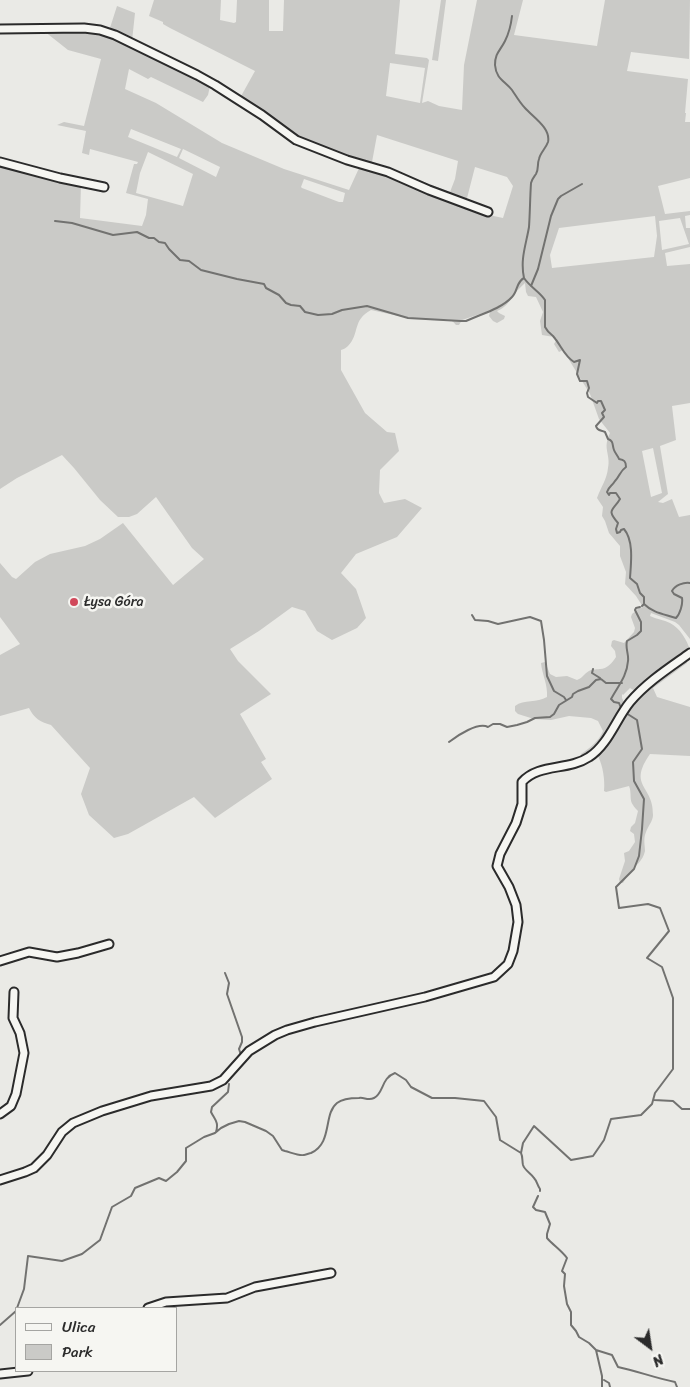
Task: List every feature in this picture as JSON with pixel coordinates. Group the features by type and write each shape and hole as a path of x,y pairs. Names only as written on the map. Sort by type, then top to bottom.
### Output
{"street":[{"path":"0,29 84,28 100,30 114,35 215,85 262,115 296,140 347,160 388,172 488,212"},
{"path":"0,162 60,178 104,186"},
{"path":"0,1180 25,1172 41,1162 62,1132 74,1123 102,1111 151,1096 211,1086 223,1080 249,1052 286,1030 425,997 494,977 501,972 508,964 514,951 518,922 516,905 498,866 500,854 516,823 522,804 522,782 528,775 540,770 580,762 591,756 602,745 630,702 640,692 690,654"},
{"path":"0,961 29,952 57,957 109,944"},
{"path":"0,1114 11,1106 16,1094 24,1053 20,1033 13,1018 14,992"},
{"path":"151,1307 166,1302 227,1298 255,1287 331,1272"},
{"path":"0,1374 19,1372"}],"green space":[{"path":"154,0 221,0 220,20 234,23 236,22 237,0 269,0 269,31 283,31 284,0 400,0 395,54 427,58 429,60 422,103 428,101 439,106 462,110 464,65 477,0 523,0 514,35 597,46 605,0 690,0 689,59 631,52 627,71 688,79 685,122 690,122 690,178 658,186 665,214 690,211 690,215 685,216 686,228 690,228 690,247 665,253 667,266 690,264 690,403 672,406 676,440 660,446 668,494 658,502 663,503 672,499 679,517 690,515 690,639 675,622 651,613 650,616 674,625 685,638 690,650 635,691 630,688 622,694 625,704 595,749 583,758 581,754 594,744 603,731 598,721 591,718 569,716 551,720 534,719 518,714 515,711 515,706 522,702 547,697 547,688 541,663 545,662 550,674 556,677 567,676 577,680 591,670 603,669 609,665 616,657 615,651 611,646 612,641 624,643 634,632 632,614 643,607 625,584 626,572 620,556 620,546 609,533 602,516 603,507 597,498 609,463 607,443 610,433 599,419 590,394 563,350 559,352 554,344 557,339 542,335 540,321 543,312 536,297 528,296 525,283 506,305 497,311 505,316 504,319 497,323 489,316 489,311 462,320 459,325 456,325 448,320 412,319 371,310 361,318 352,341 341,350 341,370 365,413 387,432 395,433 399,451 380,470 379,493 384,503 405,499 422,508 397,537 356,554 341,573 356,589 366,618 357,628 332,640 317,631 305,611 292,607 230,649 238,661 271,694 240,714 266,759 261,762 272,779 215,818 194,797 128,834 114,838 89,815 81,794 90,768 51,725 38,719 29,708 0,716 0,655 20,644 0,617 0,563 16,579 35,562 50,554 85,546 100,539 123,523 173,585 204,559 192,548 156,497 137,514 129,517 118,517 100,500 62,455 0,489 0,164 81,184 80,218 142,226 146,215 148,199 126,193 134,164 138,162 90,149 89,155 82,153 86,131 57,125 64,122 84,126 101,59 68,50 44,31 90,31 104,34 189,74 210,86 208,95 203,102 151,77 148,79 129,69 125,89 156,103 222,143 284,169 349,190 360,166 489,215 503,218 513,186 507,177 475,167 466,202 298,138 240,98 255,71 149,16","holes":["390,63 425,68 420,103 386,96","131,129 181,149 177,157 128,137","377,135 458,161 455,179 450,192 372,162","183,149 220,167 216,177 179,158","148,152 193,174 183,206 136,193 140,173","304,179 345,193 343,202 302,188","655,216 657,236 654,257 552,268 550,255 559,228","680,218 689,244 662,250 659,221","653,448 662,493 651,497 642,451"]},
{"path":"441,0 446,0 438,61 432,60"},
{"path":"117,6 135,13 132,41 109,31"},
{"path":"687,659 687,663 653,688 657,697 690,707 690,756 650,754 641,773 641,780 650,797 653,817 645,835 645,851 642,858 623,883 620,883 619,879 625,861 624,853 629,851 635,842 634,834 630,831 635,823 638,811 632,803 629,786 604,791 603,773 598,756 636,698"}],"waterway":[{"path":"512,16 508,35 496,58 497,74 512,90 523,106 541,123 548,137 548,142 538,161 537,172 531,183 529,227 523,258 524,278"},
{"path":"531,286 538,269 551,216 558,199 582,184"},
{"path":"55,221 72,223 113,235 137,232 149,238 154,238 159,242 165,243 180,260 189,261 201,270 264,284 266,288 279,295 286,303 300,306 305,312 318,315 332,314 342,310 367,306 408,318 466,321 497,308 507,301 514,295 521,280 524,278 545,300 545,327 547,330 571,360 574,362 580,360 577,374 580,381 587,381 589,388 588,397 597,403 601,401 605,410 602,413 604,417 596,426 598,430 605,432 608,439 612,442 614,451 619,459 626,463 626,467 607,492 609,495 610,493 616,493 620,499 613,508 612,515 618,523 617,533 624,529 627,534 631,552 630,578 637,584 640,593 644,597 644,604"},
{"path":"642,606 644,604 655,611 676,618 681,609 682,598 672,591 680,584 690,583"},
{"path":"621,708 619,703 611,699 626,671 628,658 627,641 641,631 641,622 635,610 640,607"},
{"path":"472,615 475,620 498,624 530,617 541,621 547,676 554,691 566,700"},
{"path":"593,669 592,673 600,678"},
{"path":"449,742 479,726 488,727 493,724 500,724 507,727 535,718 550,717 559,705 572,697 573,694 589,687 596,680 601,679 606,683 622,683"},
{"path":"17,1307 24,1289 28,1256 62,1261 82,1254 100,1240 112,1207 131,1196 135,1188 159,1178 166,1181 186,1161 186,1148 229,1124 239,1121 245,1122 273,1136 282,1150 305,1155 311,1153 322,1143 330,1114 337,1103 350,1099 374,1098 380,1093 387,1078 395,1073 406,1080 411,1087 432,1098 484,1101 496,1117 500,1140 521,1153 523,1143 534,1126 571,1160 593,1156 604,1140 611,1119 641,1115 652,1104 655,1093 673,1069 673,998 662,967 647,958 669,931 660,908 648,904 619,908 616,887 634,869 639,856 644,799 634,781 633,762 642,749 637,720 626,713"},
{"path":"225,973 229,983 227,994 242,1037 239,1049 241,1055"},
{"path":"216,1132 217,1123 211,1112 212,1107 228,1092 229,1084"},
{"path":"654,1100 673,1101 682,1109 690,1109"},
{"path":"521,1153 523,1165 535,1179 540,1191"},
{"path":"538,1196 533,1207 536,1210 545,1212 550,1224 547,1238 567,1258 562,1271 565,1274 564,1286 567,1304 571,1312 571,1325 579,1337 596,1350 612,1355 618,1367 675,1382 677,1387"},
{"path":"0,1325 15,1312"},
{"path":"596,1350 602,1376 602,1387"},
{"path":"604,1380 609,1383 610,1387"}],"place":[{"name":"Łysa Góra","path":"74,602"}]}
